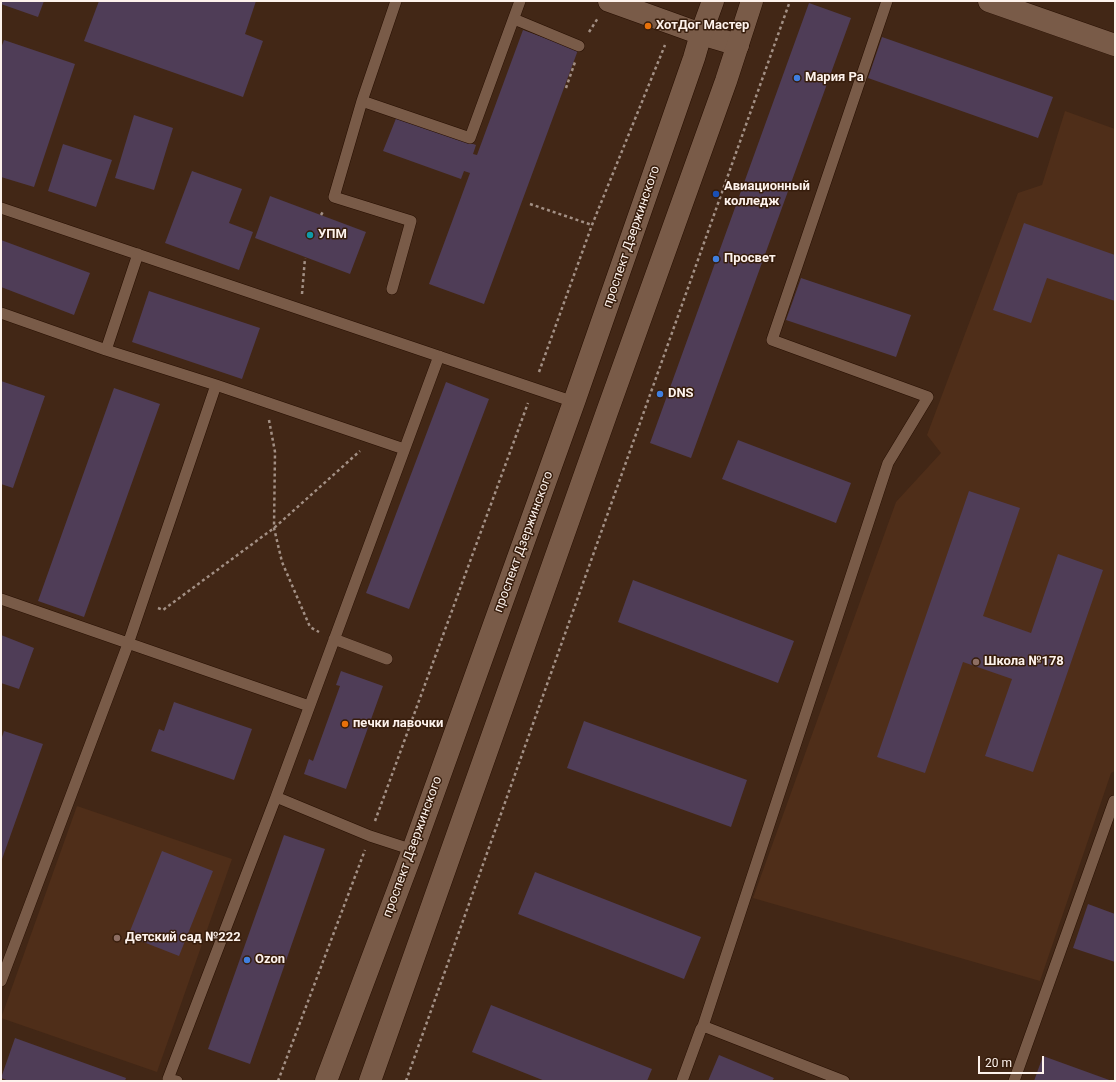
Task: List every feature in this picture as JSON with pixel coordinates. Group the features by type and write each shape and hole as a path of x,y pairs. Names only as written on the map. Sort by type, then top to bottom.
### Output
{"main road":[{"path":"609,1 701,34 738,45"},
{"name":"проспект Дзержинского","path":"326,1081 413,850 574,402 694,58 701,34 714,1"},
{"path":"370,1081 738,45 752,1"},
{"path":"989,1 1115,45"}],"lane":[{"path":"392,289 411,221 334,197 362,101 396,1"},
{"path":"362,101 470,138 520,1"},
{"path":"682,1081 700,1029 703,1026 888,464 928,397 772,340 887,1"},
{"path":"514,19 579,46"},
{"path":"1,208 574,402"},
{"path":"106,350 138,254"},
{"path":"1,313 106,350 216,385 404,449"},
{"path":"171,1080 439,356"},
{"path":"1,981 128,644 216,385"},
{"path":"1,599 309,706"},
{"path":"334,639 387,659"},
{"path":"276,797 370,836 413,850"},
{"path":"1014,1081 1114,801"},
{"path":"703,1026 844,1081"}],"path":[{"path":"406,1081 790,1"},
{"path":"278,1081 370,836 592,225 673,23"},
{"path":"530,204 592,225"},
{"path":"301,309 305,258"},
{"path":"266,402 275,452 274,528 282,562 310,627 334,639"},
{"path":"141,604 163,610 274,528 374,439"}],"shaded area":[{"name":"Школа №178","path":"1065,111 1115,129 1115,771 1111,773 1040,981 753,898 896,502 941,453 927,435 1018,193 1042,185"},
{"name":"Детский сад №222","path":"77,806 232,859 157,1072 1,1018"}],"building":[{"path":"1,1 44,1 38,17 1,4"},
{"path":"99,1 256,1 245,34 263,41 243,97 84,41"},
{"path":"809,3 851,18 691,458 650,443"},
{"path":"523,30 578,50 484,304 429,284 470,173 464,171 461,179 383,151 397,116 476,145 473,154 477,155"},
{"path":"882,37 1053,97 1038,138 868,78"},
{"path":"4,40 75,64 34,187 1,177 1,48"},
{"path":"134,115 173,128 154,190 115,178"},
{"path":"63,144 112,160 96,207 48,191"},
{"path":"192,171 242,189 229,223 253,232 239,270 165,243"},
{"name":"УПМ","path":"270,196 366,232 350,274 255,238"},
{"path":"1024,223 1115,255 1115,301 1047,278 1031,323 993,310"},
{"path":"1,240 90,273 74,315 1,287"},
{"path":"801,278 911,315 896,357 786,320"},
{"path":"149,291 260,328 242,379 132,342"},
{"path":"1,381 45,396 13,488 1,484"},
{"path":"446,382 489,399 409,609 366,593"},
{"path":"114,388 160,404 84,617 38,601"},
{"path":"738,440 851,483 836,523 722,479"},
{"path":"969,491 1020,508 983,616 1031,633 1058,554 1103,570 1033,772 985,756 1012,679 963,662 925,773 877,757"},
{"path":"633,580 794,641 778,683 618,622"},
{"path":"1,635 34,648 19,689 1,683"},
{"path":"341,671 383,686 346,789 304,774 309,759 313,761 340,686 336,685"},
{"path":"174,702 252,729 234,780 151,751 159,729 164,731"},
{"path":"584,721 747,780 731,827 567,768"},
{"path":"4,731 43,744 1,862 1,740"},
{"path":"284,835 325,849 250,1064 208,1049"},
{"path":"162,851 213,871 179,956 128,936"},
{"path":"535,872 701,937 684,979 518,914"},
{"path":"1088,904 1115,914 1115,962 1073,948"},
{"path":"491,1005 652,1069 647,1081 545,1081 472,1052"},
{"path":"15,1038 126,1078 125,1081 9,1081 1,1078"},
{"path":"719,1055 774,1078 772,1081 708,1081"},
{"path":"1043,1056 1112,1081 1034,1081"}],"place":[{"name":"ХотДог Мастер","path":"648,26"},
{"name":"Мария Ра","path":"797,78"},
{"name":"Авиационный колледж","path":"716,194"},
{"name":"УПМ","path":"310,235"},
{"name":"Просвет","path":"716,259"},
{"name":"DNS","path":"660,394"},
{"name":"Школа №178","path":"976,662"},
{"name":"печки лавочки","path":"345,724"},
{"name":"Детский сад №222","path":"117,938"},
{"name":"Ozon","path":"247,960"}]}
